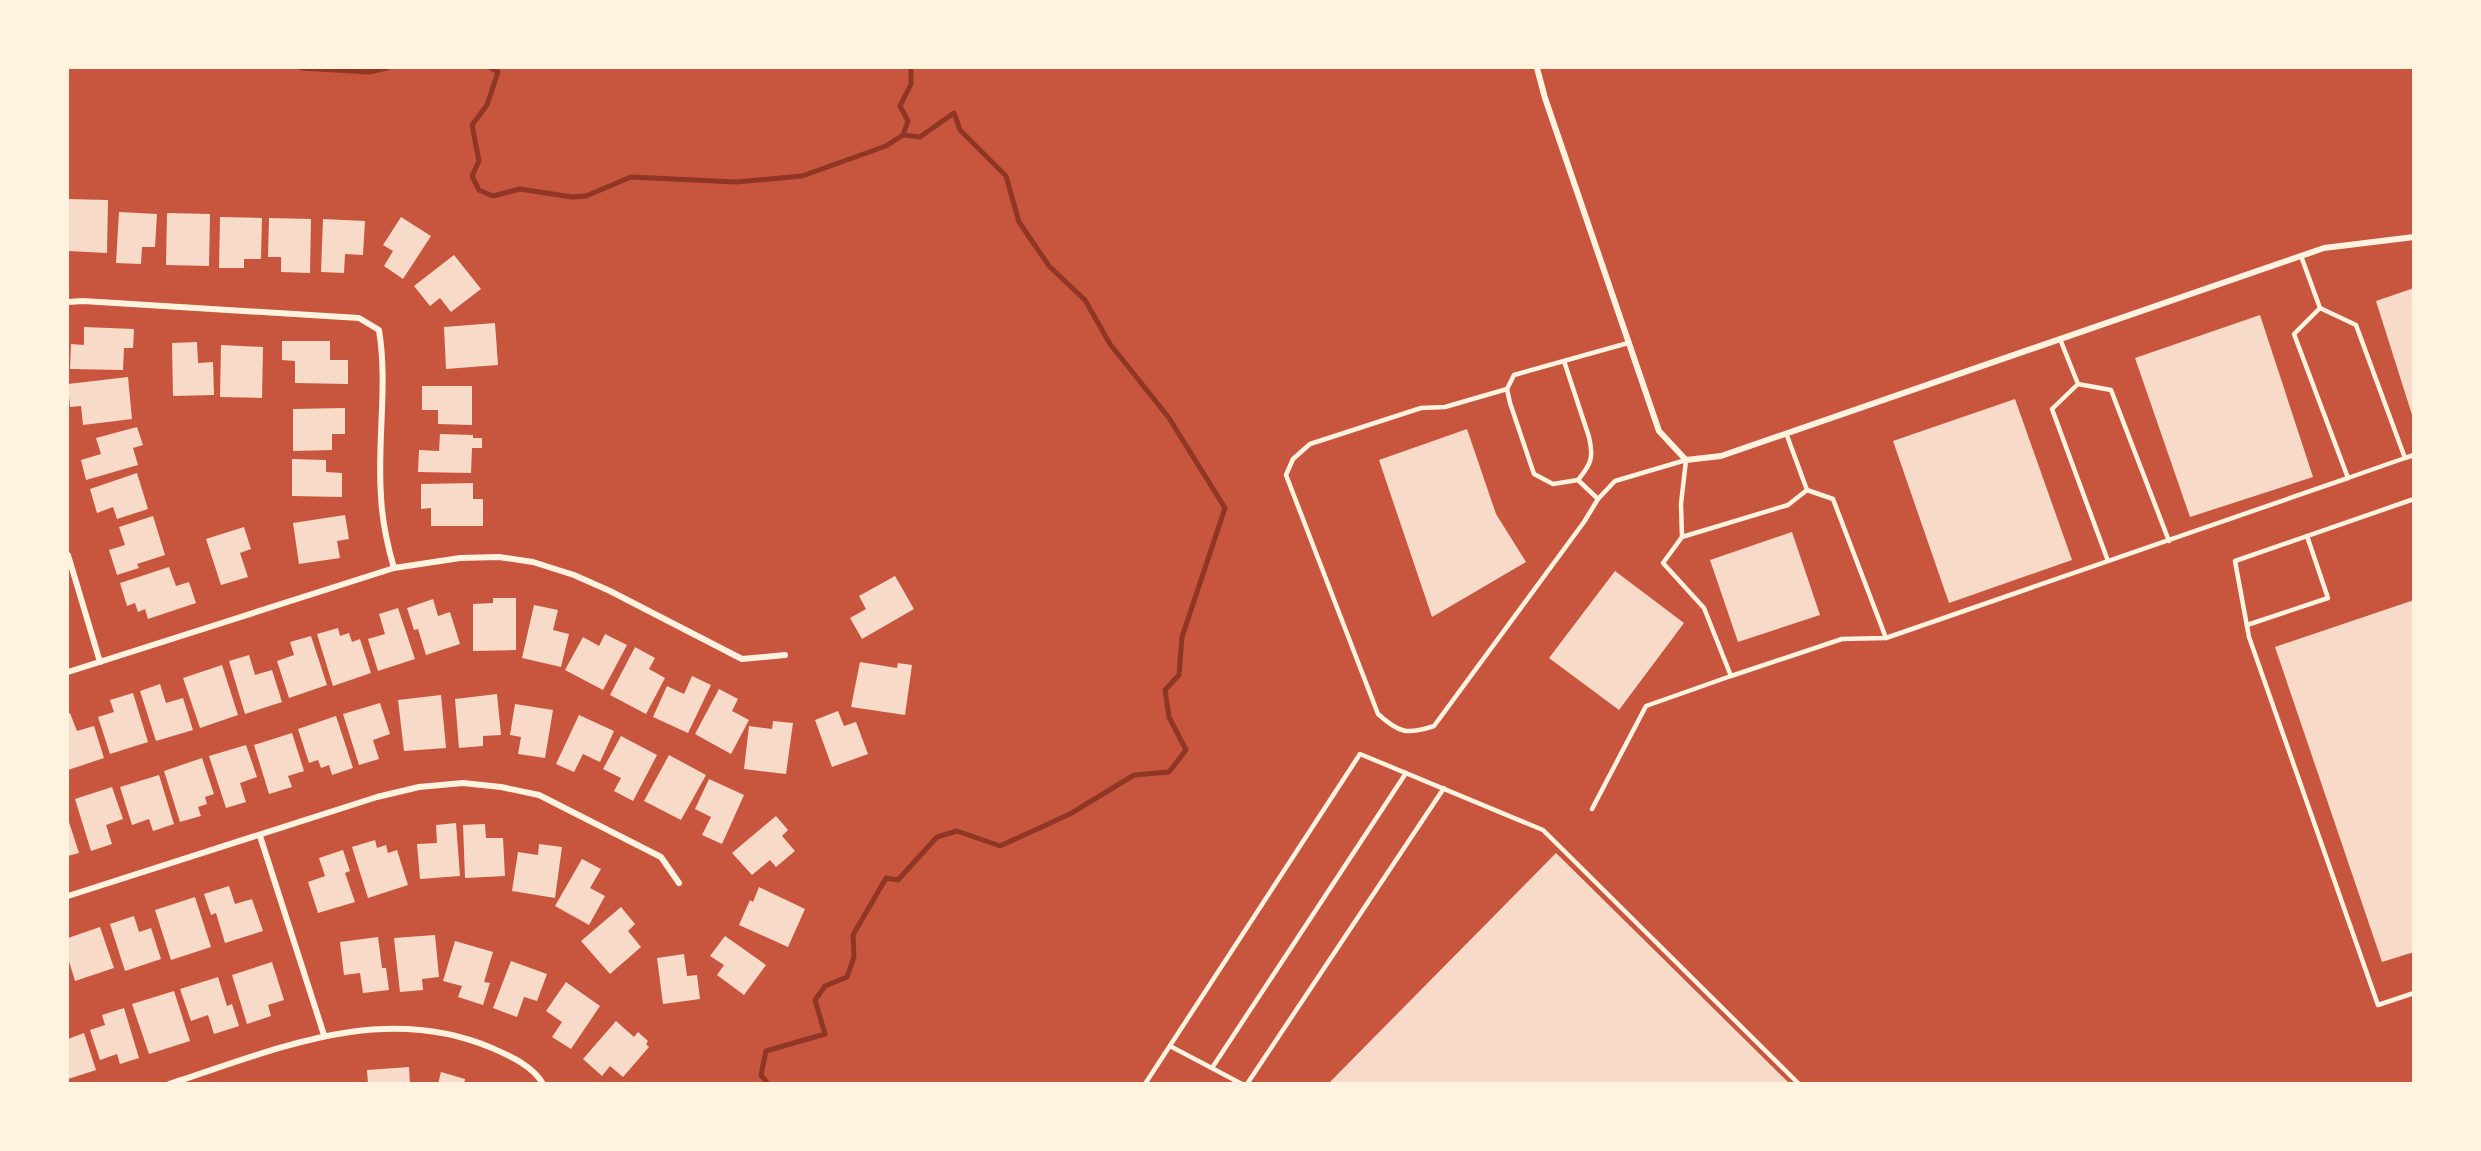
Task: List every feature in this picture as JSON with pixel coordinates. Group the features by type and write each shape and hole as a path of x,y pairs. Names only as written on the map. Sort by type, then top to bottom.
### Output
{"street":[{"path":"1537,68 1545,98 1659,431 1686,460 1721,456 2324,248 2414,237"},
{"path":"68,302 83,301 359,318 379,330 383,356 381,495 386,541 394,568"},
{"path":"68,555 100,662"},
{"path":"68,672 394,568 460,558 499,557 533,562 574,574 742,659 785,655"},
{"path":"68,896 377,797 419,787 463,783 501,787 539,795 661,857 679,883"},
{"path":"260,836 324,1035"},
{"path":"169,1083 324,1035 366,1029 403,1028 472,1039 508,1054 538,1074 543,1083"}],"lane":[{"path":"2301,256 2320,308 2356,325 2405,458"},
{"path":"2320,308 2294,334 2348,478"},
{"path":"2060,339 2079,384"},
{"path":"1564,361 1592,449 1591,465 1578,480 1553,484 1534,474 1510,403 1508,389 1514,375 1564,361 1629,343"},
{"path":"2079,384 2111,390 2169,541"},
{"path":"2079,384 2052,409 2109,561"},
{"path":"1508,389 1445,407 1421,408 1310,444 1293,459 1289,467 1286,475 1378,714 1395,728 1414,733 1434,726 1579,529 1598,499 1615,481 1686,460 1681,504 1682,537"},
{"path":"1786,433 1807,490"},
{"path":"1592,809 1646,706 1842,639 1886,638 2414,455"},
{"path":"1578,480 1598,499"},
{"path":"1731,676 1704,608 1663,562 1682,537 1788,505 1807,490"},
{"path":"1807,490 1833,499 1886,638"},
{"path":"2414,499 2235,561 2249,637 2378,1005 2414,993"},
{"path":"2247,625 2328,598 2307,536"},
{"path":"1145,1083 1360,754 1543,830 1799,1083"},
{"path":"1212,1068 1406,773"},
{"path":"1247,1083 1444,789"},
{"path":"1170,1046 1242,1083"}],"building":[{"path":"68,199 108,200 107,253 68,251"},
{"path":"119,212 157,214 155,247 142,247 141,264 116,263"},
{"path":"167,213 210,214 209,266 166,265"},
{"path":"220,217 262,218 261,259 244,259 244,268 219,268"},
{"path":"401,217 431,236 403,279 384,266 393,251 383,245"},
{"path":"269,218 311,219 310,273 281,272 281,257 268,257"},
{"path":"323,219 365,221 363,255 345,254 344,273 321,272"},
{"path":"454,255 481,289 451,312 440,298 430,306 414,286"},
{"path":"2414,288 2414,418 2413,418 2376,301"},
{"path":"2260,315 2313,477 2190,517 2135,358"},
{"path":"495,323 498,365 446,369 444,327"},
{"path":"84,327 134,329 133,348 124,348 123,370 70,369 71,344 84,345"},
{"path":"282,341 330,341 330,360 348,360 348,384 295,383 295,361 282,360"},
{"path":"197,342 198,363 213,362 214,395 173,396 172,343"},
{"path":"221,345 263,347 262,398 220,397"},
{"path":"128,377 132,419 83,425 81,406 70,407 68,384"},
{"path":"422,386 472,386 472,425 438,424 438,410 422,410"},
{"path":"2015,399 2072,560 1949,603 1893,441"},
{"path":"345,408 345,434 332,434 332,450 293,451 293,409"},
{"path":"137,427 143,445 133,448 138,465 86,480 81,460 101,454 96,438"},
{"path":"1467,429 1496,514 1526,562 1432,617 1379,460"},
{"path":"440,434 473,435 473,438 482,438 482,448 472,448 471,473 418,472 419,450 439,451"},
{"path":"292,459 326,460 326,472 342,473 342,497 292,496"},
{"path":"137,473 148,509 117,519 113,507 97,513 90,489"},
{"path":"473,483 473,499 483,499 483,526 431,526 431,508 421,509 421,484"},
{"path":"345,515 349,539 337,541 340,558 299,564 293,523"},
{"path":"153,516 165,555 137,564 139,568 117,575 109,550 125,545 119,527"},
{"path":"244,527 251,549 240,553 248,577 221,585 206,539"},
{"path":"1792,532 1820,615 1738,642 1710,560"},
{"path":"169,567 176,586 189,582 196,603 148,619 145,609 138,612 135,603 127,606 120,583"},
{"path":"1615,571 1684,623 1619,710 1549,658"},
{"path":"895,576 914,609 862,639 850,618 866,609 859,596"},
{"path":"493,598 516,598 516,650 473,651 473,604 493,603"},
{"path":"433,599 438,616 450,612 460,644 426,655 418,629 414,630 407,608"},
{"path":"2414,600 2414,952 2382,962 2275,647"},
{"path":"534,605 558,610 553,630 569,634 561,667 522,658"},
{"path":"398,608 415,659 378,671 368,639 385,634 379,614"},
{"path":"338,628 340,636 349,633 352,642 360,639 371,673 333,686 317,634"},
{"path":"605,634 627,645 603,690 565,670 583,637 599,646"},
{"path":"311,636 327,685 289,698 277,661 294,655 290,642"},
{"path":"635,647 655,658 649,669 665,678 646,714 610,695"},
{"path":"249,655 255,675 272,670 282,702 245,714 229,661"},
{"path":"860,662 897,668 898,663 912,665 905,715 851,707"},
{"path":"222,665 238,715 200,728 183,678"},
{"path":"692,676 711,685 688,733 653,717 667,686 684,694"},
{"path":"160,684 166,703 183,698 193,730 156,741 140,691"},
{"path":"719,689 738,699 732,711 749,720 731,754 695,734"},
{"path":"133,693 148,742 110,754 98,717 114,712 110,700"},
{"path":"497,694 501,735 483,736 483,746 459,748 455,699"},
{"path":"441,695 446,748 404,751 398,700"},
{"path":"380,703 390,734 373,740 379,759 359,765 343,714"},
{"path":"515,704 553,710 545,758 518,754 521,737 510,735"},
{"path":"838,711 844,726 856,722 868,754 832,767 815,720"},
{"path":"70,713 77,731 94,726 104,758 68,770 68,714"},
{"path":"579,715 614,731 600,762 583,754 574,772 556,764"},
{"path":"336,716 353,768 332,775 329,765 321,768 318,760 309,763 298,729"},
{"path":"773,721 793,723 786,774 744,769 749,726 772,729"},
{"path":"292,733 304,771 288,776 292,787 269,794 254,745"},
{"path":"621,736 657,755 633,801 614,791 621,778 603,769"},
{"path":"246,745 257,777 240,783 246,802 226,808 209,756"},
{"path":"669,755 706,775 681,820 644,801"},
{"path":"202,758 214,794 205,797 207,804 198,807 201,816 180,822 164,771"},
{"path":"159,775 174,824 153,831 149,819 132,825 120,787"},
{"path":"709,779 744,795 722,844 702,835 711,817 695,809"},
{"path":"112,787 123,819 106,825 112,844 91,851 75,799"},
{"path":"776,816 788,830 782,836 795,851 776,867 770,860 752,875 732,853"},
{"path":"68,819 79,853 68,856"},
{"path":"456,823 460,876 420,879 417,844 437,843 436,825"},
{"path":"485,824 486,838 503,838 505,876 465,878 463,825"},
{"path":"375,840 377,848 386,845 388,853 397,850 408,885 368,898 352,847"},
{"path":"539,844 562,847 555,898 512,891 518,852 538,855"},
{"path":"343,850 350,871 345,873 355,902 318,913 308,882 325,876 319,858"},
{"path":"1556,853 1790,1084 1328,1084"},
{"path":"582,859 601,869 590,888 605,896 589,925 555,906"},
{"path":"229,886 235,904 252,899 263,931 225,943 216,913 211,915 204,894"},
{"path":"759,887 805,909 788,947 739,925 750,900 753,902"},
{"path":"195,897 211,947 171,960 155,910"},
{"path":"621,907 635,924 628,931 641,947 610,974 581,941"},
{"path":"134,916 139,932 151,928 161,959 125,971 110,924"},
{"path":"100,927 114,968 75,981 68,958 68,938"},
{"path":"435,935 439,977 422,979 423,990 400,992 394,938"},
{"path":"725,936 766,965 744,995 717,975 724,965 710,956"},
{"path":"378,937 382,968 386,968 389,990 363,993 360,973 344,975 340,942"},
{"path":"455,941 493,952 484,982 490,983 483,1005 458,997 462,986 443,981"},
{"path":"684,954 687,976 697,975 700,999 663,1004 657,958"},
{"path":"511,961 547,974 537,1001 524,997 517,1017 493,1008"},
{"path":"272,962 284,1000 268,1005 271,1016 247,1024 232,975"},
{"path":"218,977 227,1006 232,1004 239,1026 214,1034 208,1015 191,1021 180,989"},
{"path":"566,982 600,1006 571,1049 552,1037 562,1022 546,1011"},
{"path":"174,991 190,1041 149,1054 132,1004"},
{"path":"124,1008 139,1058 120,1064 117,1054 100,1060 90,1030 105,1025 102,1015"},
{"path":"616,1021 634,1037 638,1032 648,1041 646,1044 649,1047 623,1077 610,1066 602,1076 583,1059"},
{"path":"84,1033 96,1070 68,1079 68,1039"},
{"path":"409,1067 410,1084 368,1084 367,1070"},
{"path":"441,1072 465,1079 464,1084 438,1084"}],"waterway":[{"path":"302,68 369,72 387,68"},
{"path":"491,68 498,72 487,105 472,125 479,161 472,176 479,190 493,196 520,189 572,197 586,196 631,177 736,182 802,176 886,146 903,135 908,121 900,106 911,84 911,68"},
{"path":"768,1084 761,1075 766,1051 825,1034 815,1000 825,986 847,977 854,957 853,935 886,878 898,880 937,837 957,831 1000,846 1070,814 1134,775 1169,772 1186,750 1169,717 1165,690 1179,675 1182,637 1225,508 1169,418 1110,344 1085,300 1049,266 1019,222 1006,176 960,130 954,113 920,137 903,135"}]}
